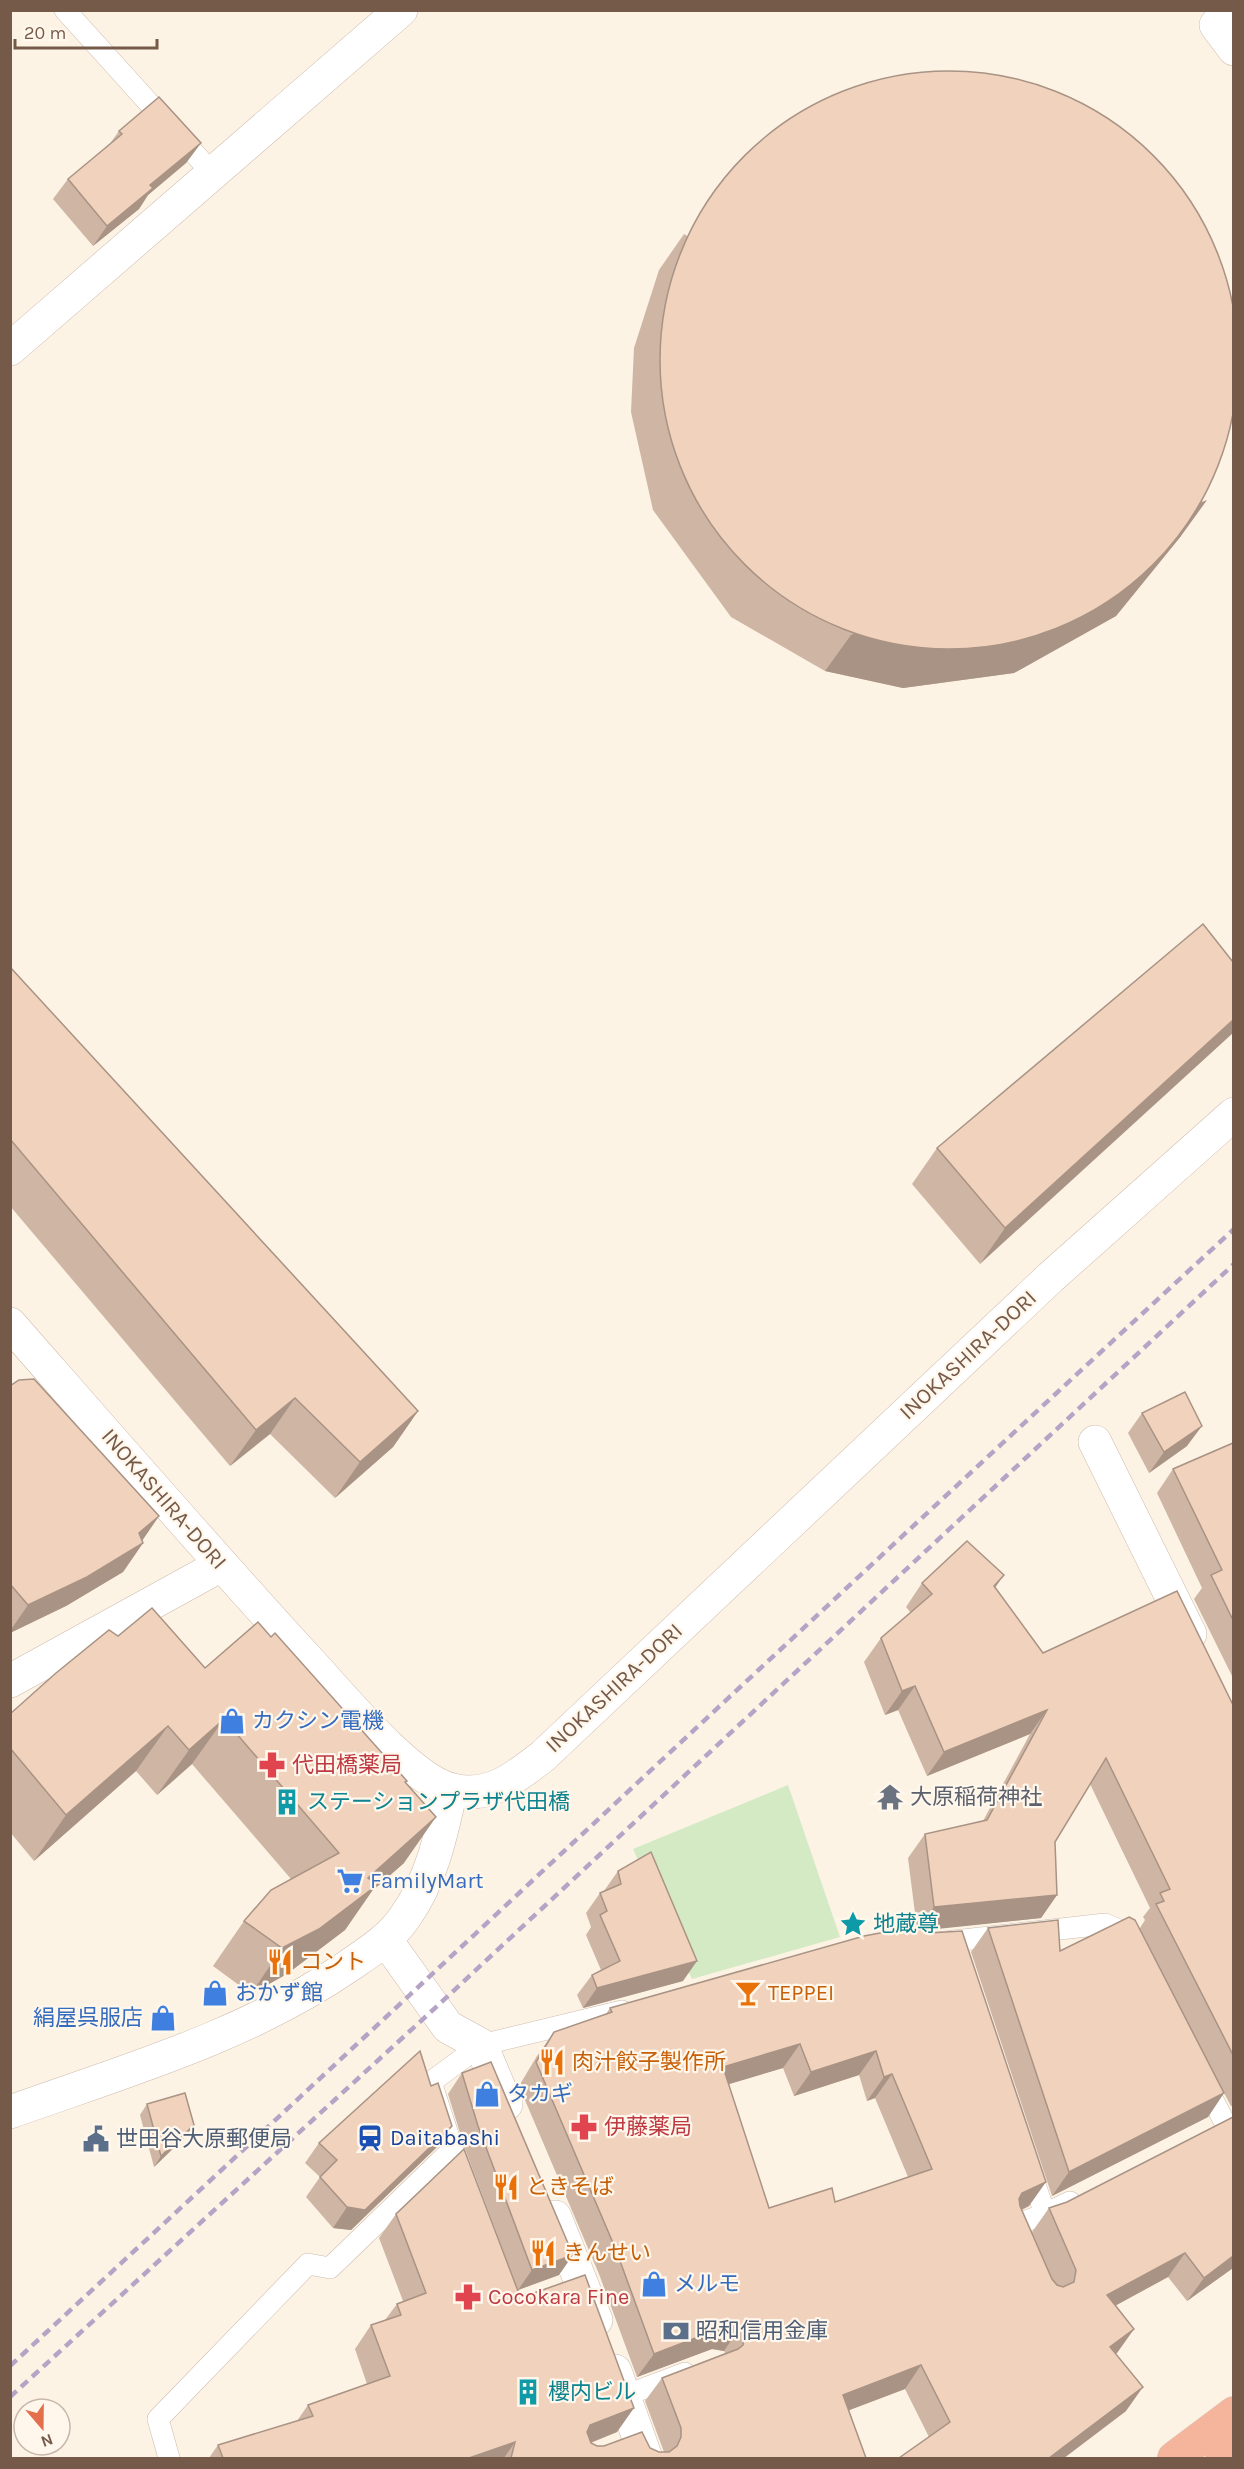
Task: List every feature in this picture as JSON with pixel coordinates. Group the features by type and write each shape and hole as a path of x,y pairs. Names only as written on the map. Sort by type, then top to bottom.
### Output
{"highway":[{"path":"1174,2458 1233,2413"},
{"path":"1222,2458 1233,2449"}],"street":[{"path":"10,350 400,10"},
{"path":"1230,10 1216,25 1233,49"},
{"name":"INOKASHIRA-DORI","path":"10,1324 221,1565 379,1736 407,1763 428,1778 451,1790 483,1791 496,1788 518,1776 543,1756 1051,1277 1233,1114"},
{"path":"1095,1442 1203,1659"},
{"path":"10,1681 221,1565"},
{"path":"10,2112 226,2034 315,1989 386,1940 405,1918 430,1874 451,1790"},
{"path":"386,1940 448,2027 481,2045 518,2131"},
{"path":"545,2195 572,2285 624,2396 635,2447"}],"lane":[{"path":"65,10 213,174"},
{"path":"912,1944 1105,1923 1128,1934 1144,1966"},
{"path":"954,1941 962,1964"},
{"path":"473,2206 452,2150 431,2082 481,2045 639,2006"},
{"path":"1192,2060 1229,2120 1203,2134"},
{"path":"1022,2146 1045,2214"},
{"path":"169,2458 158,2419 309,2264 330,2268 452,2150"},
{"path":"1029,2256 1015,2224 1045,2214 1087,2193"},
{"path":"624,2396 706,2365"}],"green space":[{"path":"788,1785 840,1937 692,1979 633,1849"}],"building":[{"path":"949,71 1005,76 1060,93 1110,119 1154,155 1190,199 1216,249 1233,304 1238,360 1233,416 1216,471 1190,521 1154,565 1110,601 1060,627 1005,644 949,649 893,644 838,627 788,601 744,565 708,521 682,471 665,416 660,360 665,304 682,249 708,199 744,155 788,119 838,93 893,76"},
{"path":"159,97 201,143 150,185 153,188 107,226 68,179 122,134 119,131"},
{"path":"1203,924 1233,962 1233,1020 1005,1228 937,1148"},
{"path":"10,967 418,1411 360,1462 295,1398 256,1430 10,1139"},
{"path":"34,1379 159,1516 139,1533 143,1543 87,1577 28,1605 10,1584 10,1386 19,1380"},
{"path":"1185,1392 1202,1426 1164,1452 1142,1413"},
{"path":"1233,1443 1233,1620 1211,1575 1222,1570 1173,1469"},
{"path":"967,1541 1004,1575 994,1586 1043,1653 1177,1591 1233,1705 1233,2055 1156,1904 1164,1901 1160,1893 1170,1889 1106,1758 1055,1842 1057,1895 934,1907 925,1834 987,1820 1047,1710 944,1752 915,1686 902,1691 881,1638 932,1594 922,1583"},
{"path":"152,1608 205,1668 258,1622 271,1637 275,1633 407,1781 405,1782 436,1817 368,1878 377,1885 319,1929 282,1948 244,1921 271,1890 339,1853 224,1719 189,1750 168,1726 66,1815 10,1748 10,1714 109,1630 118,1636"},
{"path":"651,1852 697,1961 597,1988 592,1975 620,1961 600,1915 607,1911 600,1893 621,1884 618,1871"},
{"path":"1129,1917 1135,1920 1224,2093 1069,2172 988,1928 1058,1920 1060,1951"},
{"path":"912,1927 929,1933 962,1931 1046,2182 1022,2193 1019,2199 1052,2279 1057,2285 1063,2287 1074,2282 1076,2270 1049,2208 1067,2202 1233,2117 1233,2256 1204,2278 1185,2253 1107,2295 1134,2329 1110,2347 1143,2387 1049,2458 899,2458 950,2422 921,2365 843,2395 866,2458 511,2458 515,2442 469,2458 223,2458 218,2445 313,2416 308,2405 390,2376 371,2325 401,2315 397,2304 426,2293 396,2214 464,2149 518,2291 531,2294 585,2275 634,2408 590,2425 587,2432 591,2443 604,2446 642,2432 650,2448 659,2452 669,2452 677,2446 681,2437 681,2428 662,2378 738,2349 743,2345 745,2333 740,2327 729,2325 654,2354 616,2250 536,2062 554,2032 612,2012 610,2008 864,1936","holes":["800,2044 811,2072 876,2051 884,2077 892,2074 932,2169 835,2202 832,2188 769,2208 723,2067"]},
{"path":"420,2051 431,2086 438,2083 452,2126 365,2210 347,2207 320,2177 337,2160 319,2143"},
{"path":"491,2062 573,2255 532,2270 478,2126 462,2073"},
{"path":"185,2093 194,2125 161,2156 147,2104"}],"railway":[{"path":"10,2366 1234,1229"},
{"path":"10,2397 434,2009 1234,1264"}],"place":[{"name":"カクシン電機","path":"232,1721"},
{"name":"代田橋薬局","path":"272,1765"},
{"name":"大原稲荷神社","path":"890,1797"},
{"name":"ステーションプラザ代田橋","path":"287,1802"},
{"name":"FamilyMart","path":"350,1881"},
{"name":"地蔵尊","path":"853,1924"},
{"name":"コント","path":"280,1962"},
{"name":"おかず館","path":"215,1993"},
{"name":"TEPPEI","path":"748,1993"},
{"name":"絹屋呉服店","path":"163,2018"},
{"name":"肉汁餃子製作所","path":"552,2062"},
{"name":"タカギ","path":"487,2094"},
{"name":"伊藤薬局","path":"584,2127"},
{"name":"Daitabashi","path":"370,2138"},
{"name":"世田谷大原郵便局","path":"96,2139"},
{"name":"ときそば","path":"506,2187"},
{"name":"きんせい","path":"543,2253"},
{"name":"メルモ","path":"654,2284"},
{"name":"Cocokara Fine","path":"468,2297"},
{"name":"昭和信用金庫","path":"676,2331"},
{"name":"櫻内ビル","path":"528,2392"}]}
